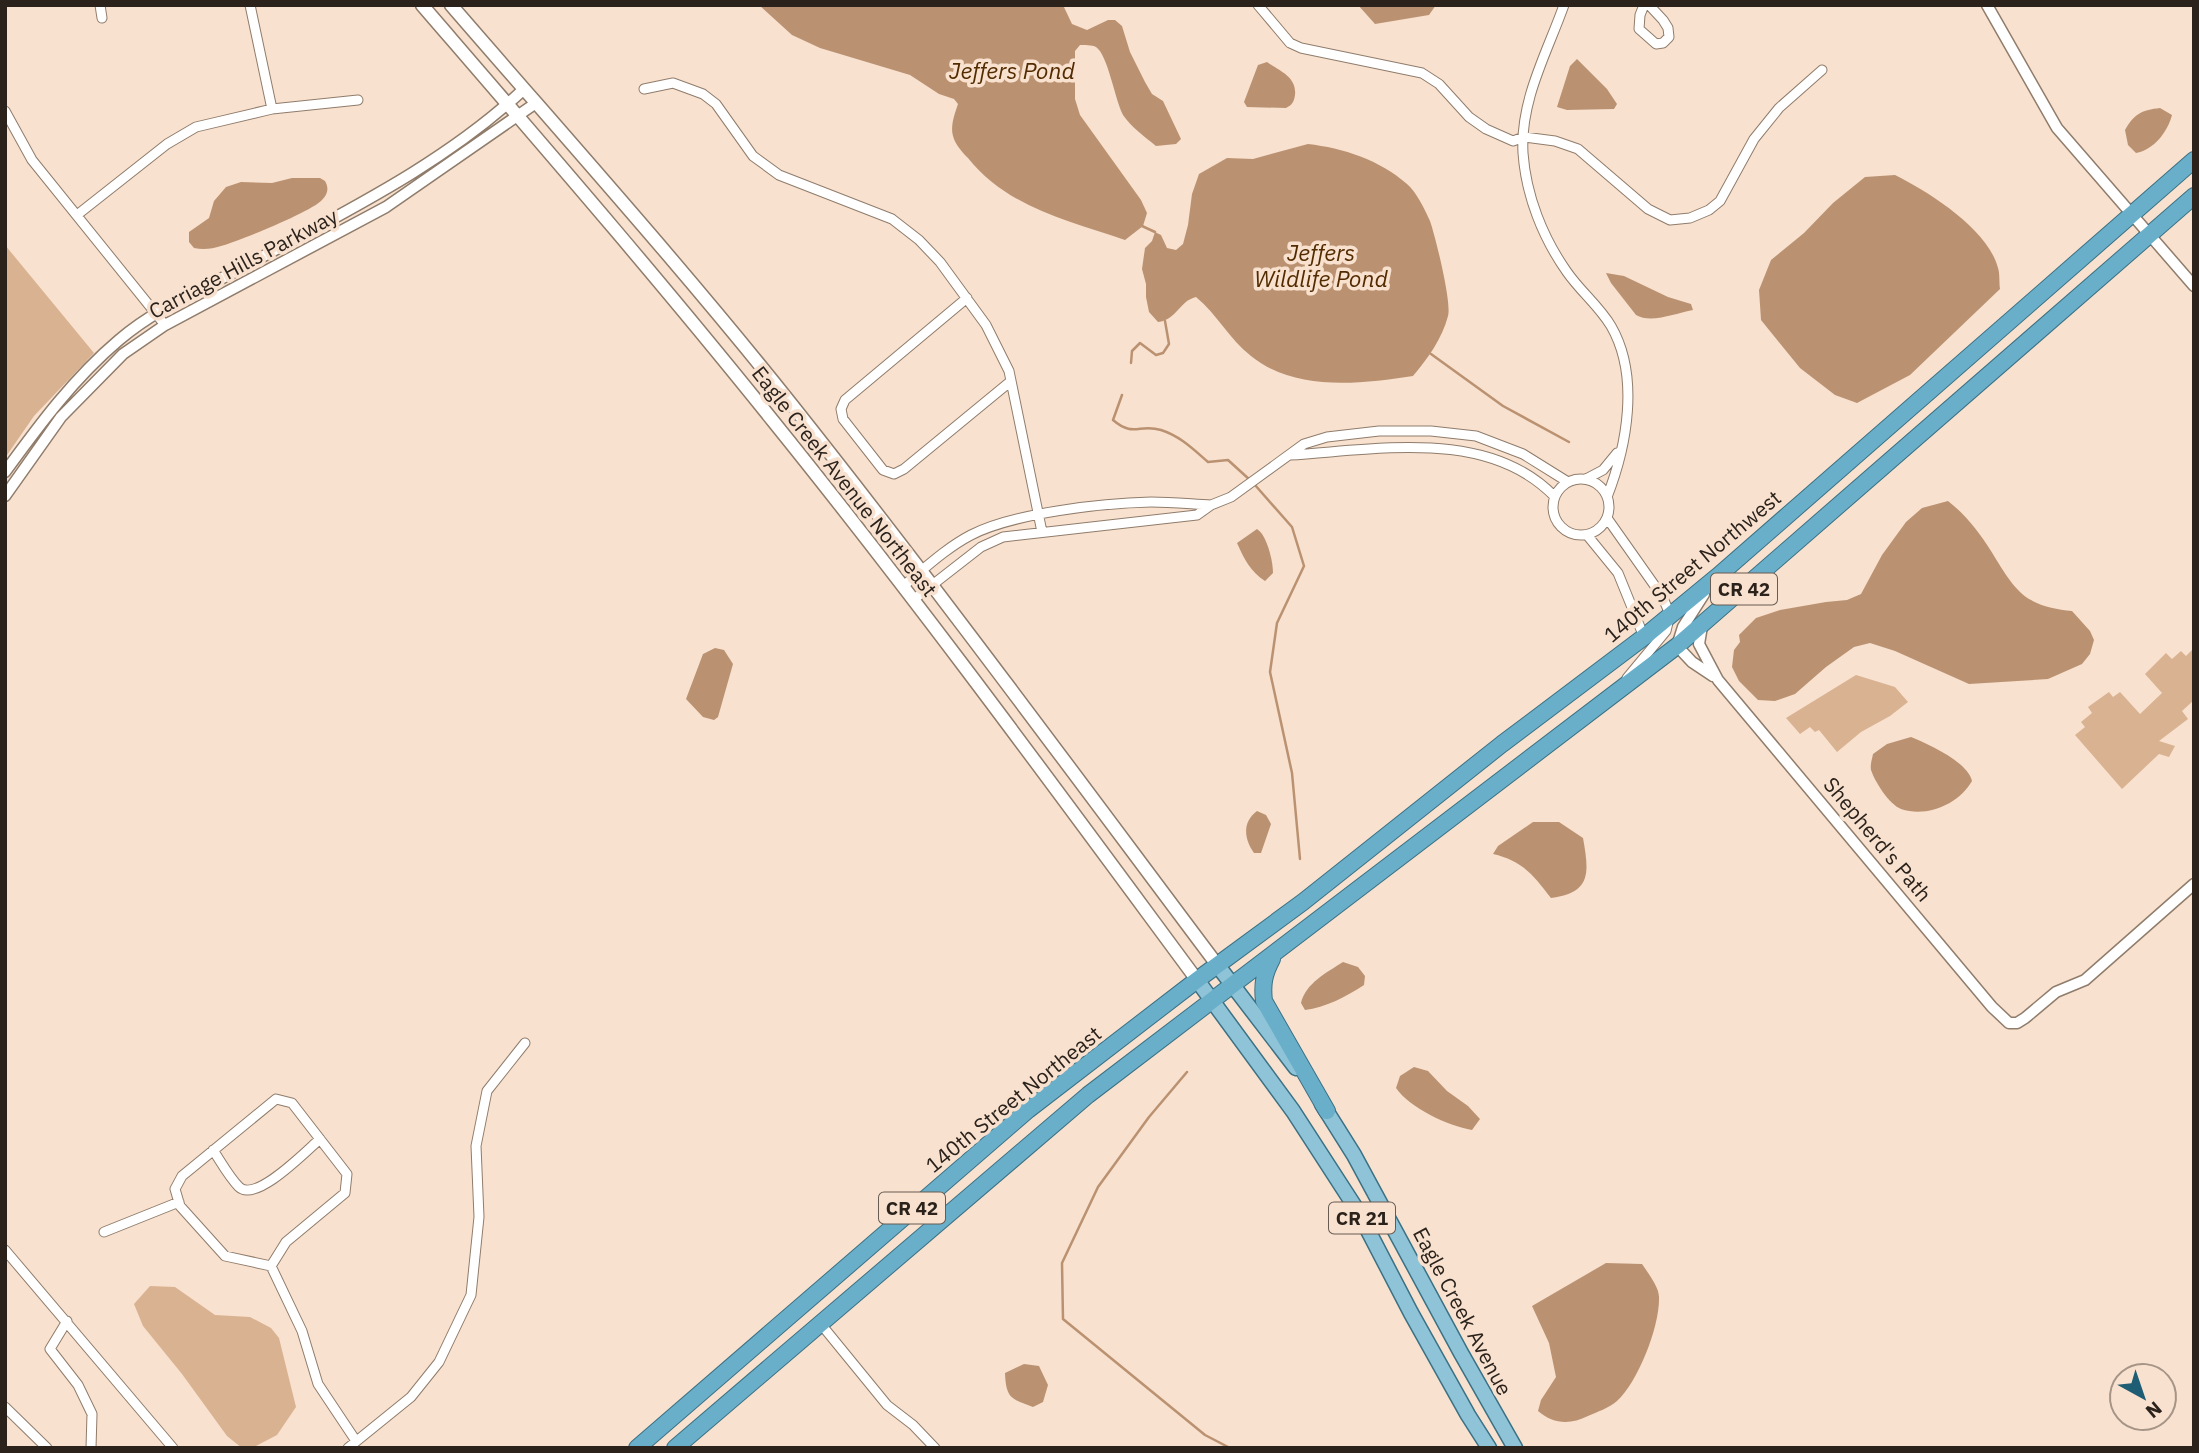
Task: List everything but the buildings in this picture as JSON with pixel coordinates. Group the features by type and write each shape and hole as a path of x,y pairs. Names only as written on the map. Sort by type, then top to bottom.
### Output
{"highway":[{"name":"140th Street Northwest","path":"1197,980 1303,902 1502,744 1644,637 1718,576 2194,160"},
{"name":"CR 42","path":"675,1448 1088,1096 1702,626 2194,197"},
{"path":"1273,957 1261,987 1264,1001 1327,1111"},
{"name":"140th Street Northeast","path":"637,1448 1028,1110 1197,980"}],"main road":[{"name":"Eagle Creek Avenue Northeast","path":"422,5 665,288 775,424 913,600 1212,1001"},
{"name":"Eagle Creek Avenue Northeast","path":"451,5 790,402 932,584 1233,986"},
{"name":"Eagle Creek Avenue","path":"1233,986 1327,1111 1354,1155 1514,1448"},
{"name":"CR 21","path":"1212,1001 1293,1111 1359,1213 1411,1313 1489,1448"}],"street":[{"path":"100,5 102,18"},
{"path":"250,5 272,109"},
{"path":"1258,5 1290,43 1314,52 1422,74 1439,84 1469,117 1486,130 1513,141 1524,138 1555,141 1578,149 1648,209 1670,220 1690,218 1709,210 1720,201 1754,139 1779,108 1822,70"},
{"path":"1564,5 1532,90 1526,112 1523,154 1539,225 1568,274 1595,303 1612,328 1627,367 1628,414 1607,497 1607,518 1595,531 1587,535 1570,533 1563,529 1554,514 1555,497 1568,482"},
{"path":"1987,5 2057,128 2194,286"},
{"path":"645,89 673,83 703,94 716,104 753,156 788,180 892,219 919,240 940,262 986,325 1009,370 1042,533"},
{"name":"Carriage Hills Parkway","path":"5,472 75,381 120,339 157,314 376,196 508,104 524,89"},
{"path":"77,215 167,144 196,127 272,109 358,100"},
{"name":"Carriage Hills Parkway","path":"5,496 61,417 123,354 164,325 386,207 536,103"},
{"path":"5,111 32,160 164,325"},
{"path":"967,298 845,400 841,409 843,419 883,470 894,474 904,469 1012,382"},
{"path":"913,600 981,547 1003,537 1197,515 1210,505 1231,497 1304,444 1327,437 1380,430 1431,431 1476,436 1523,454 1568,482 1584,480 1603,470 1620,449"},
{"path":"1290,455 1330,450 1433,447 1472,453 1520,469 1543,484 1555,497"},
{"path":"1584,480 1594,483 1607,497"},
{"path":"902,587 968,536 990,526 1037,515 1150,502 1210,505"},
{"path":"1607,518 1662,596 1670,614 1666,632 1614,695"},
{"path":"1587,535 1618,573 1644,637"},
{"path":"1677,646 1682,628 1718,576"},
{"name":"Shepherd's Path","path":"1702,626 1699,644 1718,680 1992,1007 2009,1023 2017,1023 2056,992 2085,980 2194,884"},
{"name":"Shepherd's Path","path":"1677,646 1692,662 1718,680"},
{"path":"348,1448 411,1397 439,1362 471,1295 479,1217 476,1146 487,1091 525,1043"},
{"path":"276,1099 292,1103 347,1174 345,1193 286,1242 271,1266 225,1256 180,1206 175,1189 182,1176 276,1099"},
{"path":"213,1150 240,1189 247,1191 263,1187 320,1139"},
{"path":"104,1233 179,1202"},
{"path":"5,1250 173,1448"},
{"path":"271,1266 302,1331 318,1384 356,1441"},
{"path":"66,1321 50,1349 78,1385 92,1414 91,1448"},
{"path":"820,1323 887,1405 913,1425 935,1448"},
{"path":"5,1407 47,1448"}],"shaded area":[{"path":"5,245 94,353 34,416 5,458"},
{"path":"2194,648 2194,700 2182,711 2188,719 2159,741 2175,746 2169,757 2159,754 2122,789 2075,735 2085,727 2081,722 2092,713 2088,707 2109,692 2113,697 2120,692 2140,714 2162,693 2145,674 2166,653 2172,659 2181,651 2186,656"},
{"path":"1856,675 1895,687 1908,702 1890,716 1861,732 1837,752 1819,730 1815,732 1810,727 1800,734 1786,718"},
{"path":"150,1286 175,1287 215,1315 250,1317 271,1328 279,1338 296,1407 277,1435 252,1448 242,1448 227,1436 143,1326 134,1304"}],"water":[{"name":"Jeffers Pond","path":"759,5 1063,5 1072,24 1087,30 1108,20 1115,20 1122,26 1130,52 1145,82 1152,94 1163,101 1181,139 1176,144 1156,146 1130,124 1120,108 1104,59 1094,46 1080,45 1075,51 1075,99 1080,115 1141,200 1147,213 1143,226 1125,240 1061,219 1020,200 984,175 957,145 952,132 958,104 954,99 939,94 910,75 820,48 792,35"},
{"path":"1358,5 1436,5 1429,15 1375,24"},
{"path":"1577,59 1607,89 1617,104 1614,109 1567,110 1557,107 1570,66"},
{"path":"1267,62 1287,75 1293,84 1294,100 1286,108 1247,107 1244,102 1258,65"},
{"path":"2160,108 2172,115 2167,127 2154,144 2136,153 2128,145 2125,130 2139,114"},
{"name":"Jeffers Wildlife Pond","path":"1308,144 1348,152 1385,168 1410,187 1430,221 1449,309 1434,348 1413,376 1350,383 1308,380 1287,375 1268,368 1251,356 1196,297 1164,321 1158,322 1149,312 1142,269 1145,248 1152,241 1155,232 1161,235 1167,248 1176,250 1183,244 1192,194 1199,174 1227,158 1253,159"},
{"path":"1895,175 1955,213 1982,239 1998,268 2000,289 1910,375 1857,403 1835,395 1800,368 1761,320 1759,290 1771,260 1804,233 1833,203 1865,177"},
{"path":"292,178 320,178 327,186 326,195 304,212 230,243 201,249 194,248 189,242 189,232 209,218 214,201 226,187 241,182 272,183"},
{"path":"1606,273 1624,276 1668,297 1691,304 1693,310 1656,318 1636,315"},
{"path":"1948,501 1972,524 2023,595 2045,606 2072,611 2090,631 2094,640 2090,654 2082,664 2048,679 1969,684 1895,651 1870,643 1854,647 1795,694 1775,701 1758,700 1739,681 1732,667 1734,650 1740,642 1739,635 1756,618 1780,610 1847,600 1861,594 1882,555 1906,522 1922,508"},
{"path":"1257,529 1266,542 1272,562 1273,573 1265,581 1248,565 1237,543"},
{"path":"715,648 724,650 733,664 718,717 714,720 703,717 686,699 703,654"},
{"path":"1911,737 1946,754 1969,774 1972,781 1951,802 1921,812 1901,809 1887,798 1879,786 1871,770 1873,754 1887,744"},
{"path":"1257,811 1266,815 1271,824 1261,853 1254,853 1246,831 1249,820"},
{"path":"1533,822 1559,822 1583,838 1585,879 1574,891 1551,898 1539,882 1520,865 1493,854 1498,846"},
{"path":"1343,962 1358,967 1365,976 1364,985 1336,1001 1305,1010 1301,1003 1307,990"},
{"path":"1414,1067 1428,1071 1480,1119 1472,1130 1430,1115 1402,1095 1396,1088 1400,1076"},
{"path":"1606,1263 1642,1264 1653,1280 1659,1297 1652,1338 1633,1381 1617,1401 1581,1419 1568,1422 1550,1419 1538,1411 1541,1400 1556,1377 1549,1343 1532,1306"},
{"path":"1024,1364 1039,1366 1048,1385 1043,1402 1033,1407 1008,1393 1005,1373"}],"waterway":[{"path":"1142,226 1155,232"},
{"path":"1131,363 1132,351 1140,343 1156,355 1163,353 1169,344 1165,321"},
{"path":"1431,354 1503,406 1569,442"},
{"path":"1122,395 1113,420 1120,425 1132,429 1153,428 1168,433 1186,443 1208,462 1228,460 1250,480"},
{"path":"1255,485 1292,527 1304,566 1277,623 1270,672 1292,773 1300,859"},
{"path":"1187,1072 1149,1117 1098,1187 1062,1263 1063,1319 1205,1435 1230,1448"}]}
